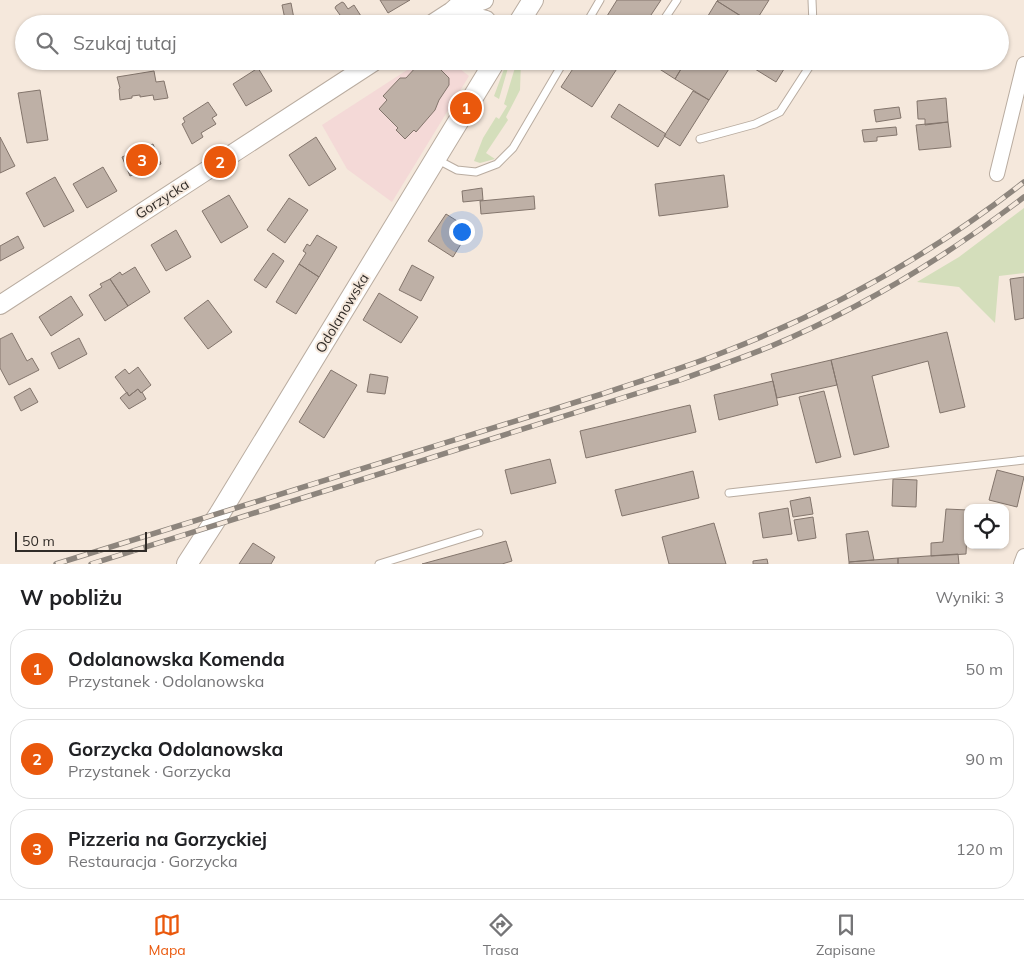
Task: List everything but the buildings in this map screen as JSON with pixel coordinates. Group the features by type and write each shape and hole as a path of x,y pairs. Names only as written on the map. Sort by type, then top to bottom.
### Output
{"main road":[{"path":"524,15 533,0"},
{"name":"Odolanowska","path":"187,564 220,513 489,70"}],"street":[{"path":"445,15 458,6 484,0"},
{"path":"458,6 476,15"},
{"path":"997,174 1024,64"},
{"name":"Gorzycka","path":"0,305 361,70"},
{"path":"1022,564 1024,556"}],"lane":[{"path":"591,15 600,0"},
{"path":"667,15 677,0"},
{"path":"812,0 813,15"},
{"path":"435,159 456,170 476,172 498,164 513,148 559,70"},
{"path":"700,139 755,124 780,112 807,70"},
{"path":"729,493 1024,460"},
{"path":"379,564 479,533"}],"shaded area":[{"path":"407,70 461,70 469,76 392,202 347,169 322,125"}],"green space":[{"path":"504,70 507,70 499,99 494,96"},
{"path":"514,70 521,70 520,90 506,117 508,120 486,153 495,159 480,163 474,161 483,138 496,117 499,119 507,106 504,104"},
{"path":"1024,208 1024,273 999,276 995,323 959,287 917,282 959,257"}],"railway":[{"path":"56,564 602,394 724,352 764,336 843,299 954,233 1024,182"},
{"path":"91,564 680,380 758,351 803,332 869,299 933,261 1024,197"}],"place":[{"name":"Odolanowska Komenda","path":"466,108"},
{"name":"Pizzeria na Gorzyckiej","path":"142,160"},
{"name":"Gorzycka Odolanowska","path":"220,162"}]}
